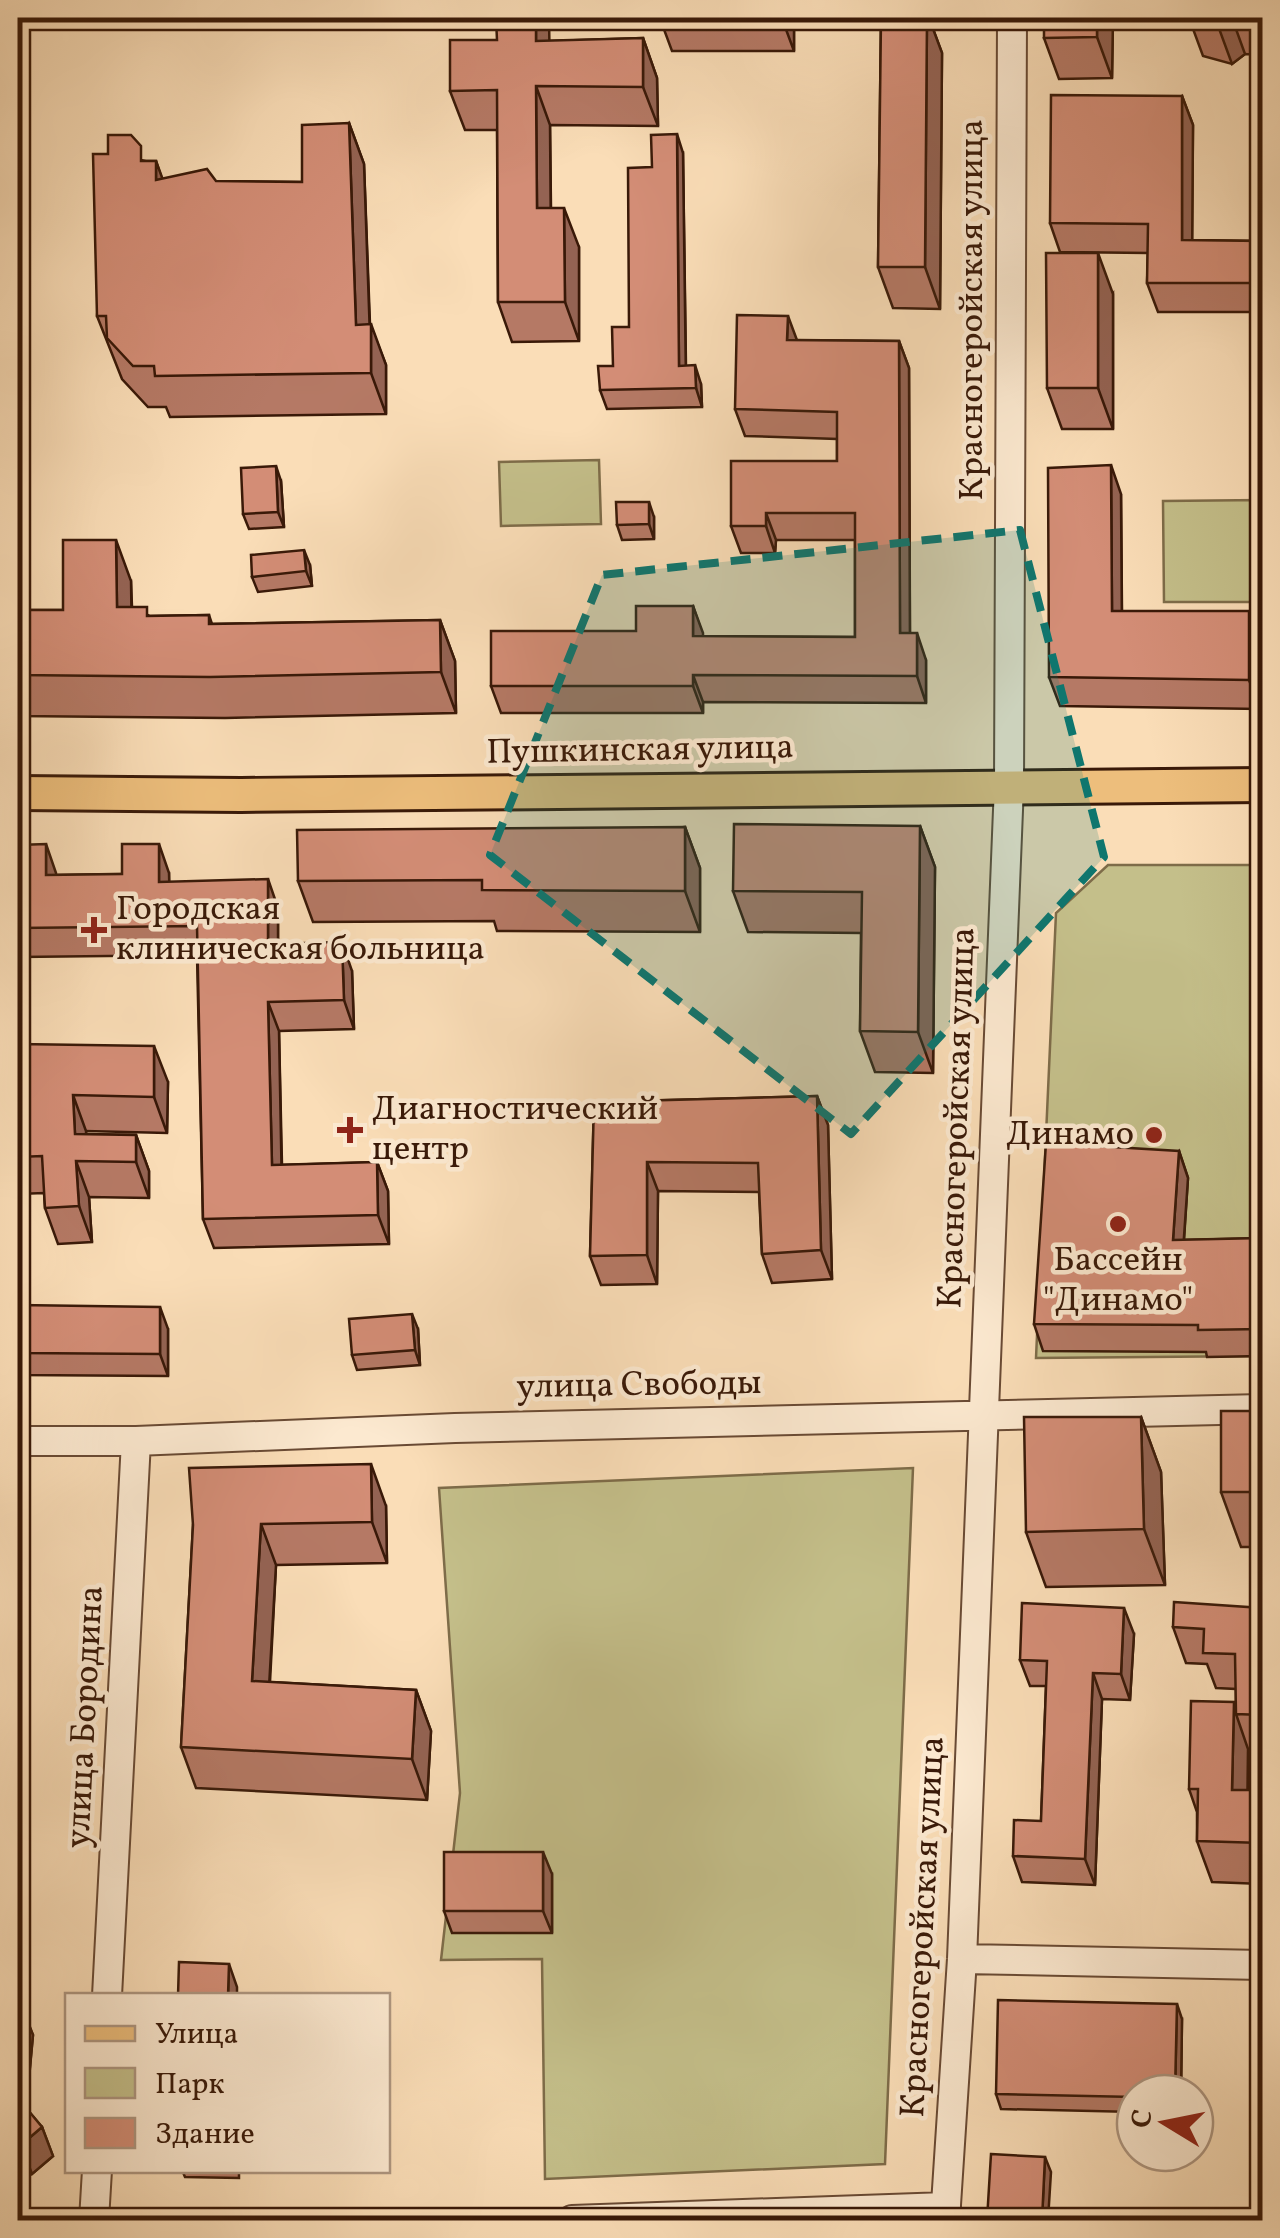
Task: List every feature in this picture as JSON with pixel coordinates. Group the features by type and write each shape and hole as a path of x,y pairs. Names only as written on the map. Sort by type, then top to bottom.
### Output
{"main road":[{"name":"Пушкинская улица","path":"18,793 240,795 1262,785"}],"street":[{"name":"Красногеройская улица","path":"946,2214 962,1959 1009,785 1012,18"},
{"name":"улица Свободы","path":"18,1440 136,1441 1262,1409"},
{"name":"улица Бородина","path":"108,1993 136,1441"},
{"path":"962,1959 1262,1965"},
{"path":"94,2220 96,2173"},
{"path":"572,2220 946,2214"}],"highlighted area":[{"path":"1020,530 1104,857 851,1134 490,855 602,575"}],"green space":[{"path":"599,460 601,524 501,526 499,462"},
{"path":"1262,500 1262,602 1164,602 1163,501"},
{"name":"Динамо","path":"1108,865 1262,865 1262,1356 1036,1358 1056,913"},
{"path":"913,1468 885,2164 545,2179 542,1959 441,1960 460,1793 439,1488"}],"building":[{"path":"496,18 536,18 536,41 643,38 643,87 536,86 537,208 564,208 565,302 498,302 497,90 450,91 450,40 497,40"},
{"path":"662,18 784,18 784,24 662,24"},
{"path":"881,18 927,18 925,267 878,267"},
{"path":"1044,18 1097,18 1097,37 1044,38"},
{"path":"1198,18 1224,18 1217,23"},
{"path":"1051,95 1182,96 1182,240 1262,241 1262,283 1147,283 1148,224 1050,223"},
{"path":"349,123 356,325 371,324 371,373 155,376 154,366 133,366 107,338 106,316 97,316 93,154 108,154 108,135 131,135 141,146 141,161 156,161 156,180 207,169 216,181 302,182 302,125"},
{"path":"677,134 679,366 695,365 696,388 600,390 598,366 613,366 612,327 629,327 628,168 652,167 651,135"},
{"path":"1046,253 1098,253 1098,388 1047,388"},
{"path":"737,315 788,316 787,340 899,341 900,633 917,633 917,676 693,675 693,686 491,686 491,631 636,631 636,606 693,606 693,636 855,637 855,513 766,513 766,526 731,526 731,461 837,461 837,412 735,409"},
{"path":"1111,465 1112,611 1249,611 1249,680 1049,677 1048,468"},
{"path":"276,466 278,512 243,514 241,468"},
{"path":"616,502 649,502 649,524 617,525"},
{"path":"63,540 116,540 117,607 147,607 147,616 209,615 209,624 440,620 441,672 210,677 18,675 18,610 63,610"},
{"path":"304,550 306,571 252,577 251,555"},
{"path":"734,824 920,826 918,1032 860,1031 862,892 733,891"},
{"path":"685,827 685,891 482,890 482,880 298,881 297,830"},
{"path":"46,844 46,875 122,874 122,844 159,844 159,882 268,879 268,944 342,942 344,1000 268,1002 272,1165 377,1162 378,1215 203,1219 197,926 18,928 18,845"},
{"path":"18,1044 154,1046 154,1097 73,1095 75,1134 136,1135 136,1162 76,1161 79,1206 45,1208 42,1156 18,1157"},
{"path":"817,1096 821,1250 762,1254 758,1163 647,1162 647,1255 590,1256 594,1102"},
{"name":"Бассейн \"Динамо\"","path":"1046,1143 1179,1151 1173,1240 1262,1238 1262,1329 1034,1324"},
{"path":"18,1305 160,1307 160,1354 18,1353"},
{"path":"412,1314 415,1350 352,1355 349,1319"},
{"path":"1221,1411 1262,1411 1262,1492 1221,1492"},
{"path":"1024,1417 1141,1417 1144,1529 1026,1532"},
{"path":"371,1464 372,1522 261,1524 252,1681 416,1690 412,1759 181,1747 193,1525 189,1468"},
{"path":"1174,1602 1262,1608 1262,1715 1236,1714 1235,1654 1203,1653 1204,1629 1173,1627"},
{"path":"1022,1603 1124,1608 1121,1674 1093,1673 1085,1859 1013,1856 1014,1820 1041,1821 1047,1661 1020,1660"},
{"path":"1191,1701 1234,1702 1232,1790 1262,1790 1262,1843 1197,1841 1198,1789 1189,1789"},
{"path":"444,1852 543,1852 543,1911 444,1911"},
{"path":"179,1962 229,1964 228,1993 178,1993"},
{"path":"998,2000 1177,2004 1175,2073 1115,2073 1115,2097 996,2094"},
{"path":"18,2001 22,2006 18,2060"},
{"path":"18,2098 42,2127 21,2145 18,2141"},
{"path":"991,2154 1045,2157 1042,2220 987,2220"}],"place":[{"name":"Городская клиническая больница","path":"94,930"},
{"name":"Диагностический центр","path":"350,1130"},
{"name":"Динамо","path":"1154,1135"},
{"name":"Бассейн \"Динамо\"","path":"1118,1224"}]}
